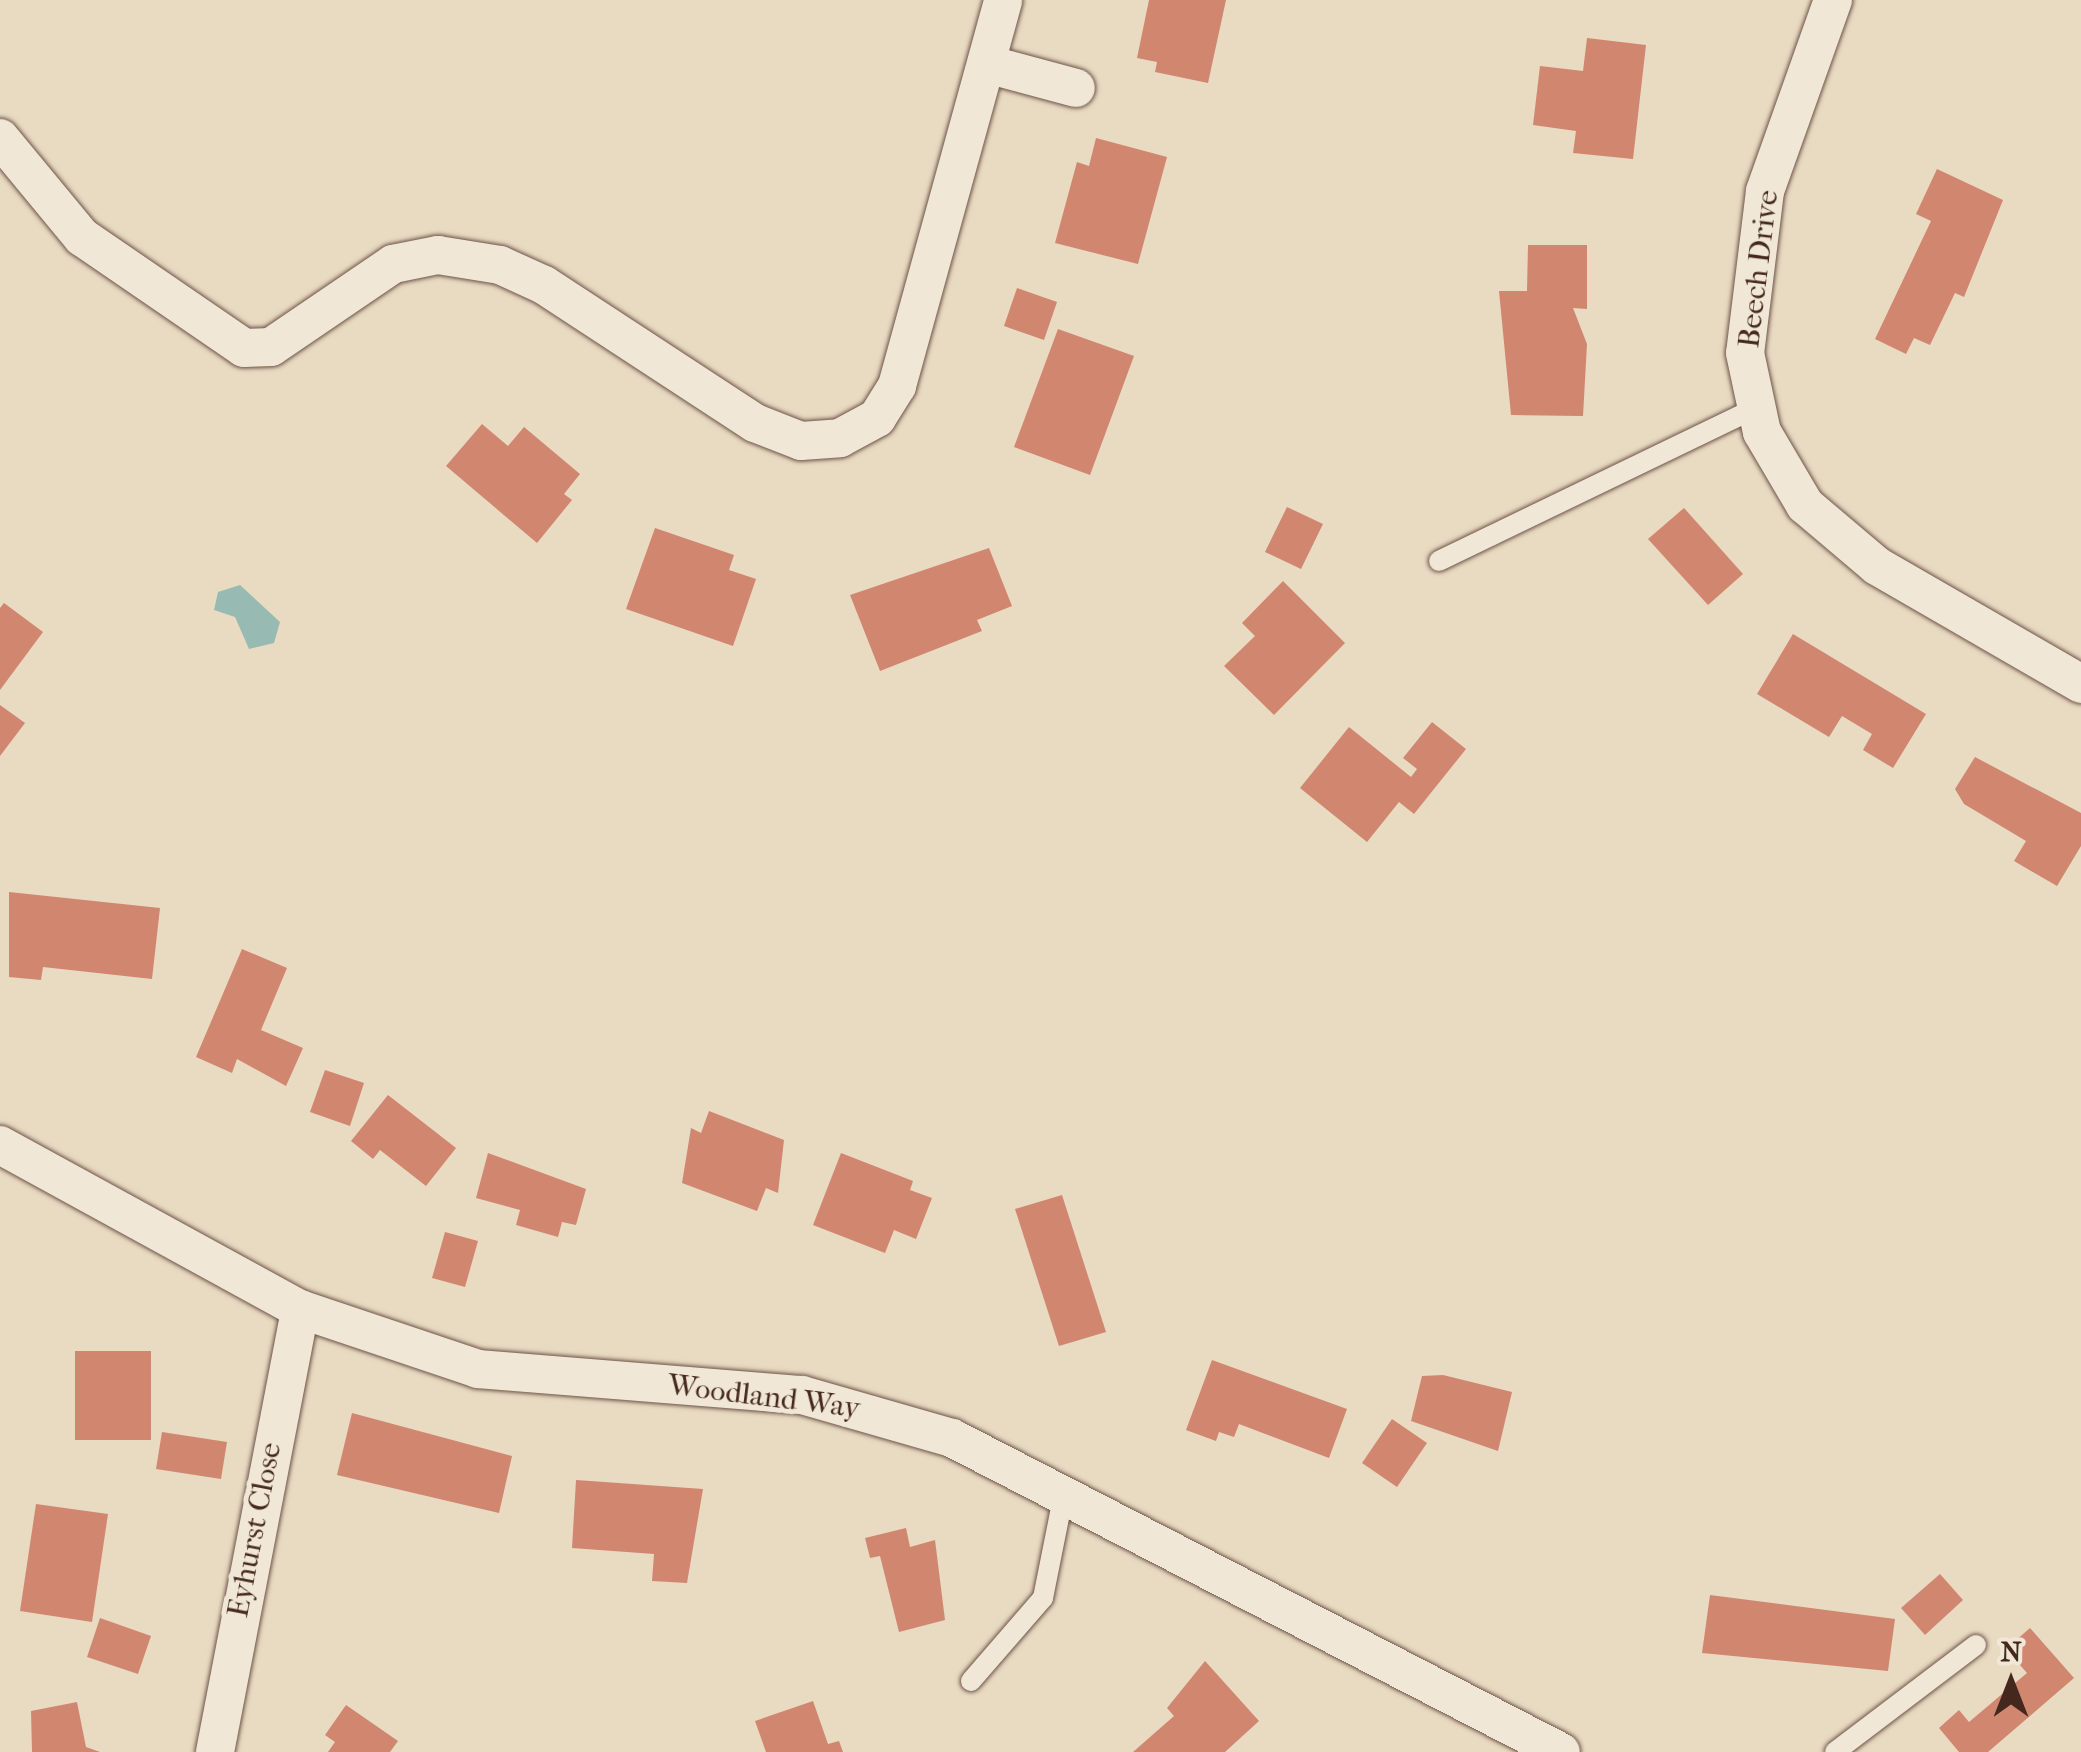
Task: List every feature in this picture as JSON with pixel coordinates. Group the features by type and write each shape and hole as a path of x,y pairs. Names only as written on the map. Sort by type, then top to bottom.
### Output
{"street":[{"path":"0,138 82,237 244,348 271,346 393,264 438,254 500,265 544,286 755,423 801,441 840,438 877,418 898,386 1004,0"},
{"name":"Beech Drive","path":"1834,0 1765,191 1745,353 1762,432 1820,517 1877,566 2081,684"},
{"path":"987,64 1076,88"},
{"name":"Woodland Way","path":"0,1145 300,1310 478,1369 802,1395 880,1411 1064,1493 1560,1752"},
{"name":"Eyhurst Close","path":"215,1752 300,1310"}],"lane":[{"path":"1439,562 1756,408"},
{"path":"971,1681 1044,1598 1064,1493"},
{"path":"1835,1752 1976,1645"}],"water":[{"path":"240,585 280,622 274,643 249,649 235,617 214,610 218,592"}],"building":[{"path":"1149,0 1226,0 1208,83 1155,72 1157,62 1137,58"},
{"path":"1587,38 1646,45 1633,159 1573,153 1576,131 1533,125 1540,66 1583,71"},
{"path":"1096,138 1167,157 1138,264 1055,243 1077,162 1089,166"},
{"path":"1937,169 2003,200 1964,297 1955,293 1930,345 1914,338 1906,354 1875,339 1931,221 1916,214"},
{"path":"1528,245 1587,245 1587,309 1573,308 1587,344 1583,416 1511,415 1499,291 1527,291"},
{"path":"1017,288 1057,302 1044,340 1004,326"},
{"path":"1058,329 1134,356 1090,475 1014,447"},
{"path":"482,424 508,446 524,427 580,474 564,494 572,500 537,543 446,466"},
{"path":"1287,507 1323,524 1301,569 1265,552"},
{"path":"1684,508 1743,574 1708,605 1648,539"},
{"path":"655,528 734,555 729,570 756,579 733,646 626,609"},
{"path":"989,548 1012,606 977,620 982,631 880,671 850,595"},
{"path":"1283,581 1345,643 1274,715 1224,666 1255,636 1242,623"},
{"path":"4,603 43,632 0,690 0,608"},
{"path":"1793,634 1926,714 1893,768 1863,750 1872,734 1842,716 1829,737 1757,694"},
{"path":"0,705 25,723 0,756"},
{"path":"1432,722 1466,749 1414,814 1399,802 1367,842 1300,788 1349,727 1411,777 1417,769 1403,758"},
{"path":"1975,757 2081,813 2081,846 2057,886 2014,861 2026,841 1964,804 1955,789"},
{"path":"9,892 160,908 152,979 43,967 41,980 9,977"},
{"path":"242,949 287,968 261,1030 303,1048 286,1086 237,1059 232,1073 196,1057"},
{"path":"325,1070 364,1083 350,1126 310,1112"},
{"path":"388,1095 456,1148 426,1186 380,1150 373,1159 351,1141"},
{"path":"709,1111 784,1140 778,1193 766,1188 757,1211 682,1183 691,1128 701,1133"},
{"path":"488,1153 586,1189 576,1225 562,1222 558,1237 516,1225 520,1210 476,1198"},
{"path":"841,1153 913,1181 910,1190 932,1198 916,1239 894,1230 885,1253 813,1225"},
{"path":"1062,1195 1106,1332 1059,1346 1015,1209"},
{"path":"445,1232 478,1241 465,1287 432,1278"},
{"path":"75,1351 151,1351 151,1440 75,1440"},
{"path":"1212,1360 1347,1409 1329,1458 1239,1424 1234,1437 1219,1432 1216,1441 1186,1430"},
{"path":"1443,1375 1512,1392 1498,1451 1411,1421 1422,1376"},
{"path":"352,1413 512,1456 499,1513 337,1475"},
{"path":"1392,1419 1427,1443 1397,1487 1362,1463"},
{"path":"162,1432 227,1442 221,1479 156,1469"},
{"path":"576,1480 703,1489 687,1583 652,1581 654,1554 572,1548"},
{"path":"36,1504 108,1514 92,1622 20,1611"},
{"path":"906,1528 910,1547 935,1540 945,1620 899,1632 880,1556 870,1558 865,1538"},
{"path":"1940,1574 1963,1600 1925,1635 1901,1608"},
{"path":"1710,1595 1895,1619 1888,1671 1702,1653"},
{"path":"100,1618 151,1636 138,1674 87,1657"},
{"path":"2030,1628 2074,1678 1988,1752 1959,1752 1939,1728 1959,1710 1969,1722 2027,1673 2006,1649"},
{"path":"1205,1661 1259,1721 1225,1752 1133,1752 1174,1716 1167,1708"},
{"path":"813,1701 828,1744 839,1741 843,1752 766,1752 755,1721"},
{"path":"77,1702 86,1747 100,1752 32,1752 31,1711"},
{"path":"346,1705 398,1741 390,1752 328,1752 335,1742 325,1735"}]}
